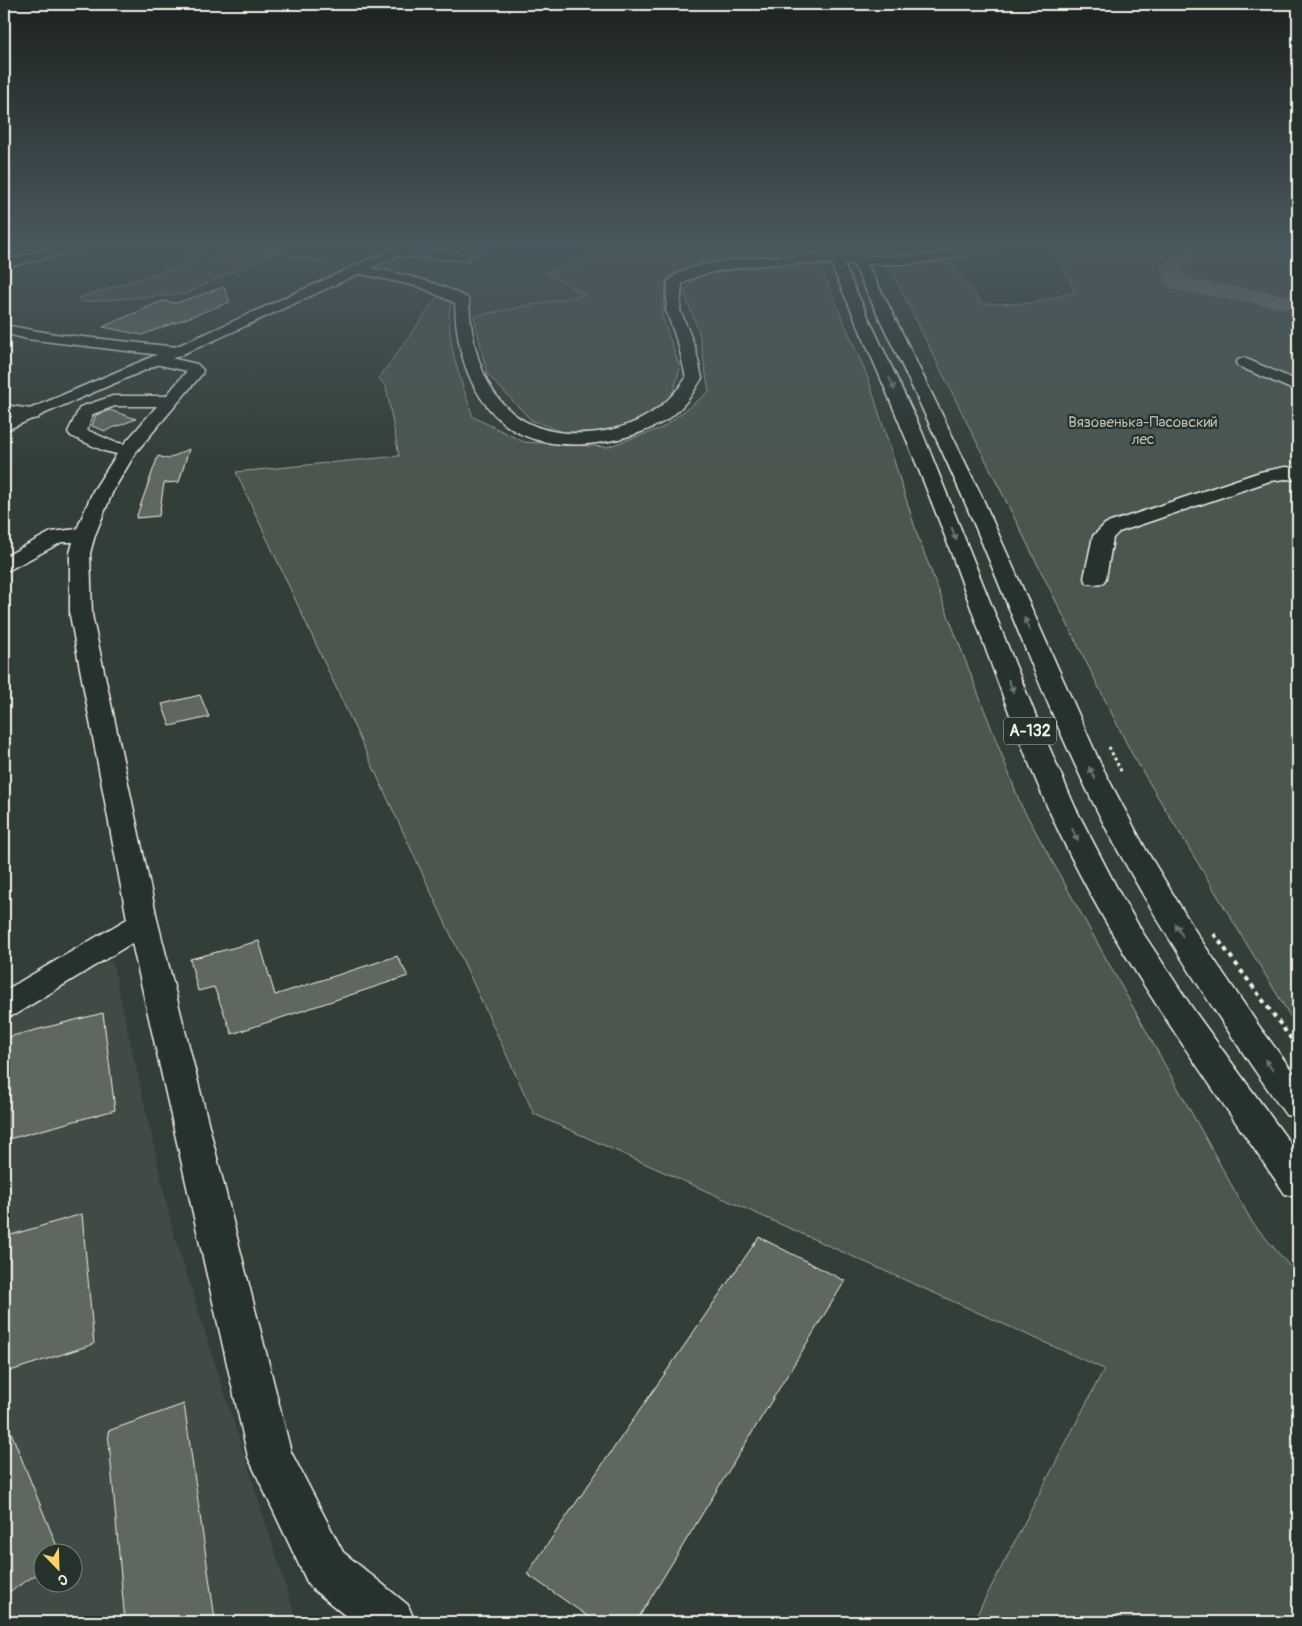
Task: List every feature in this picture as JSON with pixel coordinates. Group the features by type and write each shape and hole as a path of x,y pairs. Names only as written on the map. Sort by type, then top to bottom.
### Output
{"street":[{"path":"4,426 246,320"},
{"path":"462,320 474,372 489,398 508,419 529,431 556,438 587,439 621,434 647,424 664,414 682,397 694,378 687,347 677,320"},
{"name":"А-132","path":"864,320 936,486 1008,679 1082,850 1132,940 1200,1043 1298,1183"},
{"name":"А-132","path":"886,320 902,346 972,496 1088,765 1131,848 1198,960 1247,1035 1298,1104"},
{"path":"4,329 27,335 167,356 195,370 194,374 128,450 103,491 85,535 80,553 81,614 143,923 270,1457 326,1569 391,1622"},
{"path":"1244,363 1298,387"},
{"path":"128,450 110,447 76,432 86,411 113,401 170,401"},
{"path":"4,410 32,414"},
{"path":"1095,578 1103,536 1112,528 1267,476 1285,472 1298,474"},
{"path":"4,565 58,536 85,535"},
{"path":"4,1006 143,923"}],"path":[{"path":"1106,742 1124,777"},
{"path":"1210,928 1298,1048"}],"shaded area":[{"path":"112,960 173,1231 295,1615 304,1622 4,1622 4,1016"}],"green space":[{"path":"421,320 449,320 455,360 473,417 524,442 607,447 662,428 709,392 699,332 694,320 843,320 868,378 918,537 1021,805 1252,1222 1298,1276 1298,1622 973,1622 1104,1369 534,1114 236,472 399,456 386,387 379,378"},
{"path":"475,320 663,320 680,368 673,394 650,414 626,426 600,432 563,432 531,420 487,374"},
{"name":"Вязовенька-Пасовский лес","path":"916,320 1298,320 1298,1029 1132,754"}],"building":[{"path":"119,320 182,320 142,335 103,327"},
{"path":"110,410 136,419 105,431 92,426 96,415"},
{"path":"189,449 179,482 164,483 159,516 136,518 158,456 168,459"},
{"path":"200,695 209,717 170,726 162,704"},
{"path":"259,941 275,995 397,956 408,976 232,1034 214,987 198,991 190,959"},
{"path":"103,1013 115,1110 5,1140 4,1038"},
{"path":"82,1214 94,1344 4,1373 4,1237"},
{"path":"759,1237 845,1281 636,1622 596,1622 527,1574"},
{"path":"184,1404 215,1619 206,1622 125,1622 108,1431"},
{"path":"4,1415 56,1544 32,1544 32,1577 4,1595"}]}
